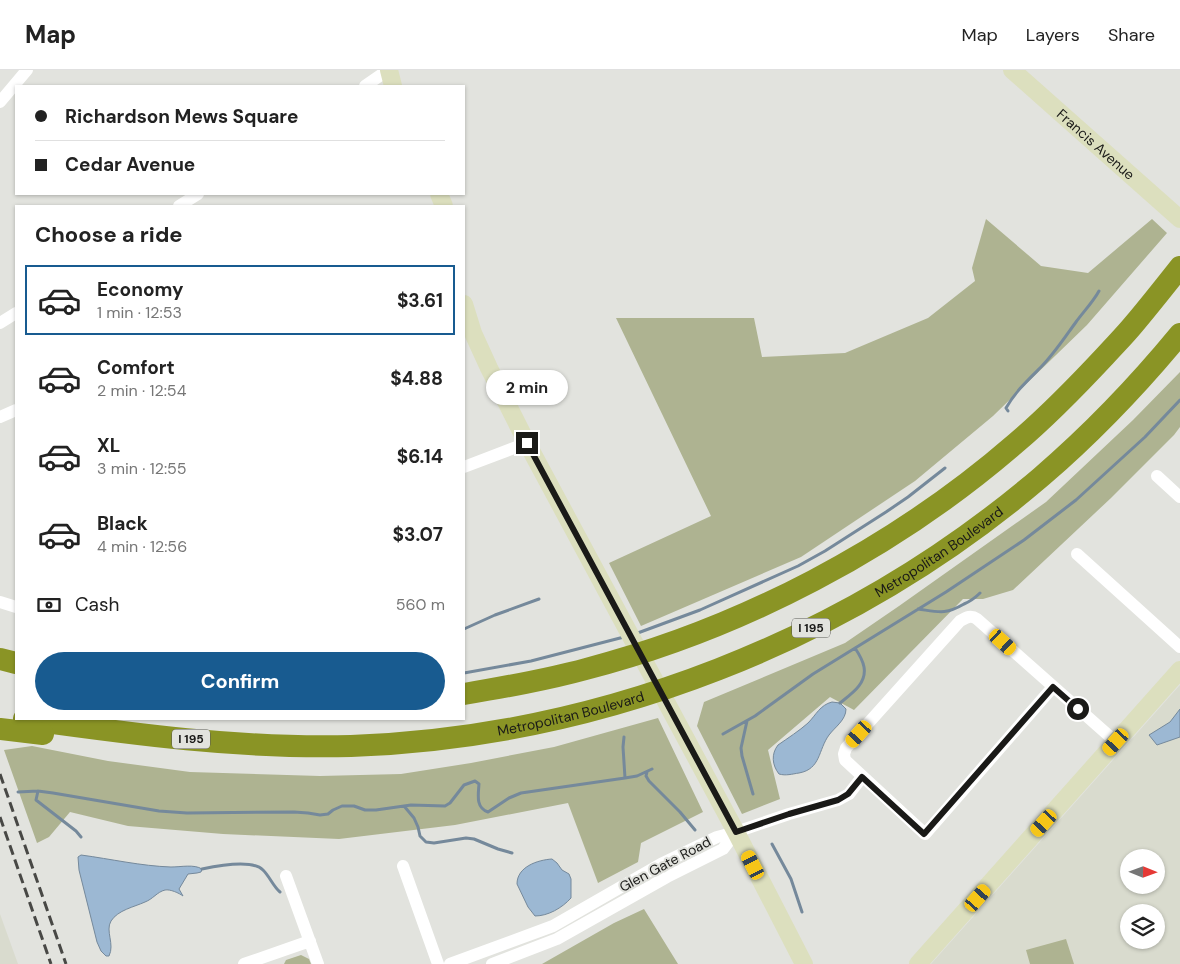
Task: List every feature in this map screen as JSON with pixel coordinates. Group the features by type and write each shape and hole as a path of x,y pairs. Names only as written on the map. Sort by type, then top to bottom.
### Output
{"highway":[{"path":"465,694 522,684 586,669 658,648 722,623 780,597 871,548 962,487 1017,443 1178,259"},
{"name":"Metropolitan Boulevard","path":"26,722 233,744 353,746 465,736 529,725 598,709 674,686 730,665 800,634 865,600 915,570 984,522 1041,477 1086,436 1180,334"},
{"name":"Metropolitan Boulevard","path":"0,716 15,719"},
{"path":"0,729 26,722"}],"street":[{"path":"0,102 27,70"},
{"path":"366,85 388,70 393,85"},
{"name":"Francis Avenue","path":"1012,70 1180,219"},
{"path":"181,205 196,195"},
{"path":"465,307 473,333 527,443 736,832 804,964"},
{"path":"0,324 15,314"},
{"path":"0,417 15,410"},
{"path":"465,467 527,443"},
{"path":"1157,476 1180,497"},
{"path":"1077,554 1180,647"},
{"path":"0,602 15,607"},
{"path":"1053,687 924,834 845,760 846,748 960,621 967,617 977,619 1116,742"},
{"path":"918,964 1180,670"},
{"path":"736,832 838,800 848,794 862,777"},
{"name":"Glen Gate Road","path":"450,964 553,926 661,864 717,837 736,832"},
{"name":"Glen Gate Road","path":"492,964 557,939 667,877 723,849 736,832"},
{"path":"402,866 438,964"},
{"path":"286,876 318,964"},
{"path":"244,964 270,960 310,941"}],"shaded area":[{"path":"1180,685 1180,964 931,964"},
{"path":"0,914 18,964 0,964"}],"green space":[{"path":"986,219 1041,266 1088,273 1152,219 1167,233 1087,325 993,416 915,481 801,557 641,626 609,563 711,516 616,318 754,318 762,357 845,353 928,318 975,281 972,268"},
{"path":"1180,372 1180,427 1174,435 1111,498 1013,590 983,599 963,599 854,710 830,697 768,750 780,799 742,814 697,726 704,702 845,643 899,606 1046,502 1133,420"},
{"path":"658,718 703,812 641,843 638,862 598,883 568,803 455,825 339,839 223,834 128,826 70,812 49,837 37,843 4,750 32,746 108,761 190,772 320,776 401,774 554,747"},
{"path":"644,909 678,964 542,964 614,923"},
{"path":"1066,939 1074,964 1030,964 1026,950"},
{"path":"301,955 309,959 311,964 284,964 286,960"}],"water":[{"path":"832,702 840,703 846,709 846,713 825,741 815,763 806,771 787,775 779,774 773,760 774,752 778,745 808,723 821,708"},
{"path":"1180,709 1180,737 1157,745 1149,735 1170,722"},
{"path":"81,855 148,865 191,866 202,869 201,872 188,874 179,889 183,896 165,890 148,901 122,911 114,917 109,925 111,951 109,956 106,956 101,951 97,942 79,870 78,857"},
{"path":"552,859 562,870 569,874 571,879 571,898 554,911 545,915 535,916 528,907 517,884 518,878 524,869 534,863"}],"waterway":[{"path":"1008,411 1006,408 1013,397 1050,357 1099,291"},
{"path":"723,734 755,716 813,674 946,592 1024,540 1076,500 1145,437 1180,400"},
{"path":"635,634 700,610 798,566 886,512 945,468"},
{"path":"918,609 937,612 947,611 969,602 980,593"},
{"path":"465,629 539,599"},
{"path":"465,673 531,661 624,637"},
{"path":"840,703 857,688 863,679 863,665 855,648"},
{"path":"747,721 741,748 753,794"},
{"path":"624,737 625,778"},
{"path":"18,792 38,791 53,793 159,811 187,813 294,812 320,815 328,814 342,806 354,806 365,810 411,805 445,806 450,803 464,785 475,781 479,784 478,797 481,808 488,812 509,798 521,793 637,776 652,769"},
{"path":"647,772 646,776 649,781 695,830"},
{"path":"38,791 36,800 81,837"},
{"path":"404,806 414,818 420,836 426,842 474,839 512,853"},
{"path":"772,844 791,879 802,912"},
{"path":"202,869 234,864 258,867 263,870 280,892"}],"railway":[{"path":"0,774 66,964"},
{"path":"0,817 51,964"}],"route":[{"path":"527,443 736,832 838,800 848,794 862,777 924,834 1053,687 1078,709"}]}
